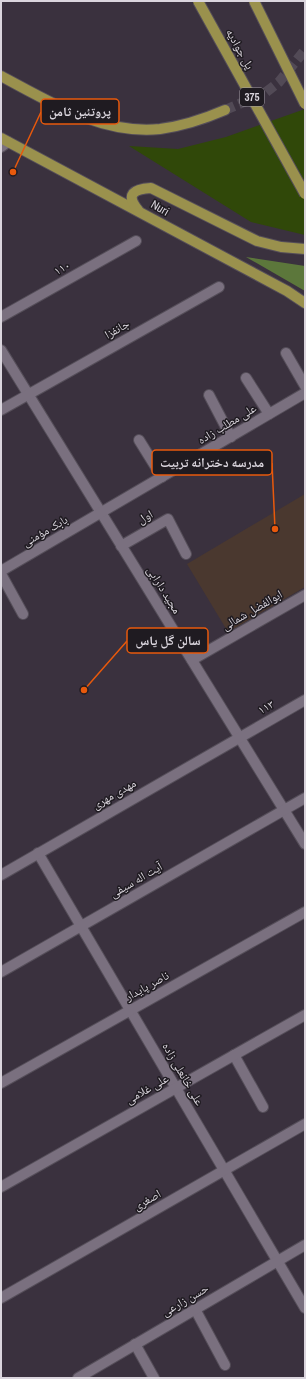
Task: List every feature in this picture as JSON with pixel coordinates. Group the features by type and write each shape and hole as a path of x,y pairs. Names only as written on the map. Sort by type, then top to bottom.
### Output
{"main road":[{"name":"پل جوادیه","path":"198,1 305,194"},
{"path":"254,1 305,104"},
{"path":"1,76 73,114 104,124 130,128 160,129 195,122 225,110"},
{"name":"Nuri","path":"4,143 138,210 287,291 305,303"},
{"path":"138,210 133,204 131,198 134,192 138,188 151,188 257,241 281,247 305,249"}],"street":[{"name":"۱۱۰","path":"1,317 136,242"},
{"name":"جانفزا","path":"1,410 219,287"},
{"name":"مجید دارابی","path":"1,350 305,844"},
{"path":"286,353 305,386"},
{"path":"246,378 269,414"},
{"name":"علی مطلب زاده","path":"101,514 305,393"},
{"path":"209,395 231,437"},
{"path":"139,440 162,478"},
{"name":"بابک مؤمنی","path":"1,571 101,514"},
{"name":"اول","path":"122,546 168,519 186,554"},
{"path":"1,574 23,614"},
{"name":"ابوالفضل شمالی","path":"192,660 305,595"},
{"name":"۱۱۳","path":"239,737 305,700"},
{"name":"مهدی مهری","path":"1,874 239,737"},
{"name":"آیت اله سیفی","path":"1,972 305,798"},
{"name":"علی خانعلی زاده","path":"38,853 305,1308"},
{"name":"ناصر پایدار","path":"1,1083 305,912"},
{"name":"علی غلامی","path":"1,1187 305,1015"},
{"path":"234,1055 263,1107"},
{"name":"اصغری","path":"1,1298 305,1124"},
{"name":"حسن زارعی","path":"83,1377 135,1344 305,1245"},
{"path":"196,1309 225,1365"},
{"path":"135,1344 154,1378"}],"shaded area":[{"path":"305,494 305,587 228,632 187,564"}],"green space":[{"path":"305,109 305,235 251,222 129,146 178,149 226,137"},
{"path":"246,257 305,266 305,291"}],"tunnel":[{"path":"225,110 265,93 279,82 305,50"}],"place":[{"name":"پروتئین ثامن","path":"13,172"},
{"name":"مدرسه دخترانه تربیت","path":"275,529"},
{"name":"سالن گل یاس","path":"84,690"}]}
